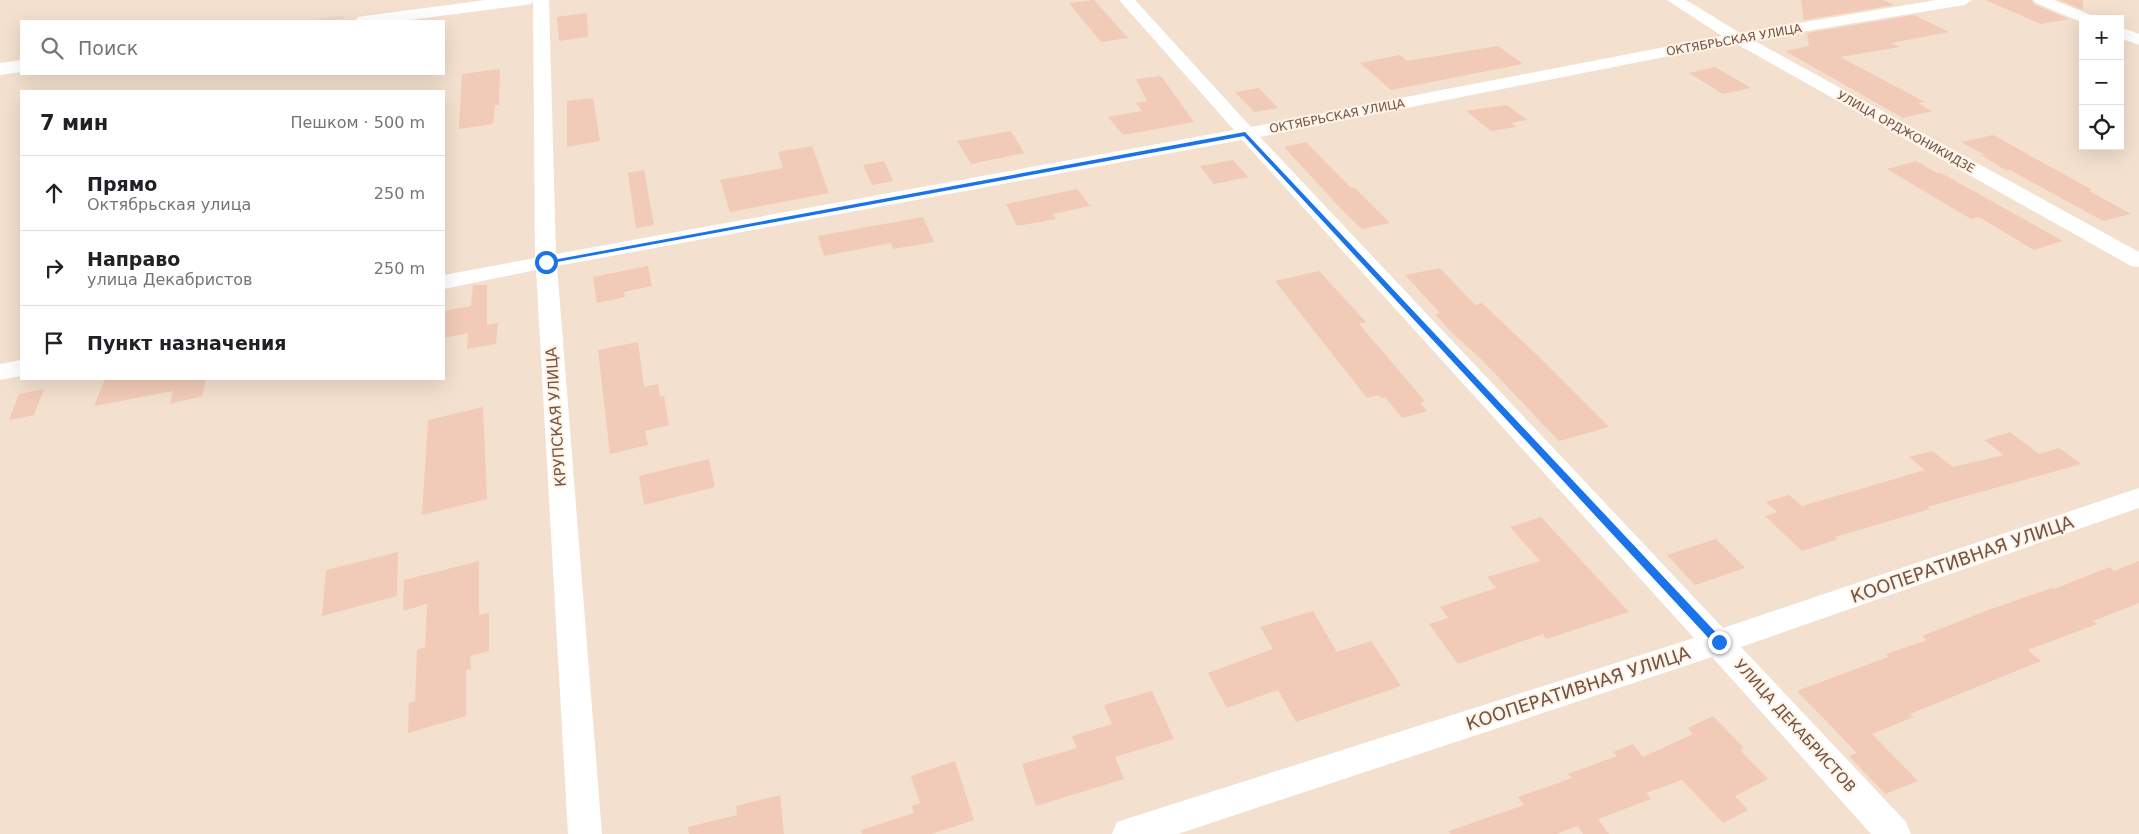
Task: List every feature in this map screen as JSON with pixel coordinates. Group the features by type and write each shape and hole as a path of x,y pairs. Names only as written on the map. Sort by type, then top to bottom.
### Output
{"street":[{"path":"372,20 525,0"},
{"name":"КРУПСКАЯ УЛИЦА","path":"541,0 546,262 584,834"},
{"name":"УЛИЦА ДЕКАБРИСТОВ","path":"1127,0 1245,134 1719,642 1894,834"},
{"name":"УЛИЦА ОРДЖОНИКИДЗЕ","path":"1675,0 1737,38 2139,261"},
{"name":"ОКТЯБРЬСКАЯ УЛИЦА","path":"445,282 1245,134 1737,38 1964,0"},
{"path":"2041,0 2079,16"},
{"path":"2124,34 2139,40"},
{"path":"0,69 20,66"},
{"path":"0,372 20,368"},
{"name":"КООПЕРАТИВНАЯ УЛИЦА","path":"1129,834 1719,642 2139,498"}],"shaded area":[{"path":"0,0 2139,0 2139,834 0,834"}],"building":[{"path":"1094,0 1128,38 1101,42 1069,3"},
{"path":"1801,0 1883,0 1894,5 1804,20"},
{"path":"1985,0 2031,0 2035,5 2069,19 2041,24"},
{"path":"2059,0 2083,0 2083,10"},
{"path":"587,13 588,37 559,41 557,17"},
{"path":"1914,15 1949,32 1891,43 1900,47 1840,57 1925,102 1918,103 1932,111 1903,118 1785,51 1809,46 1807,33"},
{"path":"1498,46 1523,64 1391,90 1360,63 1400,55 1407,61"},
{"path":"1715,67 1751,88 1723,94 1689,73"},
{"path":"500,69 499,105 495,105 493,124 459,129 462,74"},
{"path":"1161,76 1194,122 1123,135 1108,117 1142,111 1136,103 1147,101 1136,79"},
{"path":"1259,88 1278,108 1254,112 1235,92"},
{"path":"593,98 600,141 567,147 567,101"},
{"path":"1507,105 1527,120 1512,123 1516,127 1491,131 1466,111"},
{"path":"1011,131 1024,153 971,164 957,141"},
{"path":"1993,135 2131,214 2103,221 2010,170 2007,171 1981,155 1985,155 1961,142"},
{"path":"1306,142 1351,188 1355,188 1390,223 1362,229 1346,214 1284,147"},
{"path":"812,146 829,193 730,212 720,180 783,168 778,152"},
{"path":"1233,160 1248,177 1214,184 1200,166"},
{"path":"884,161 893,181 872,185 863,165"},
{"path":"1916,161 2063,241 2034,250 1979,217 1971,219 1887,169"},
{"path":"644,170 654,225 636,228 628,173"},
{"path":"1077,189 1090,206 1053,214 1056,219 1017,226 1006,204"},
{"path":"923,217 934,242 893,249 891,243 824,256 818,236"},
{"path":"648,266 652,286 624,292 625,297 597,303 593,277"},
{"path":"1440,268 1475,305 1482,303 1609,427 1559,441 1482,360 1451,332 1435,314 1440,313 1405,275"},
{"path":"1319,271 1366,322 1359,324 1425,401 1420,403 1427,411 1402,418 1385,397 1382,398 1379,395 1367,398 1275,281"},
{"path":"473,285 487,285 487,325 498,323 496,344 467,349 468,333 445,338 445,311 471,306"},
{"path":"638,342 644,387 658,384 660,397 664,396 669,425 645,431 648,445 610,454 598,350"},
{"path":"105,380 206,380 202,396 170,404 173,391 94,406"},
{"path":"44,389 34,415 9,420 19,394"},
{"path":"483,407 487,499 422,515 428,420"},
{"path":"2010,432 2039,454 2059,448 2081,464 1927,507 1930,509 1835,537 1838,539 1802,551 1765,516 1777,512 1766,502 1789,495 1802,506 1925,470 1909,457 1932,451 1953,467 2004,455 1984,440"},
{"path":"709,459 715,487 644,505 639,476"},
{"path":"1541,517 1629,612 1546,639 1543,634 1458,664 1429,624 1448,618 1440,607 1496,588 1487,577 1540,561 1510,527"},
{"path":"1716,539 1745,568 1695,585 1667,555"},
{"path":"398,552 397,596 322,616 326,570"},
{"path":"479,561 479,615 489,613 489,651 470,656 471,669 466,670 466,716 408,733 409,703 415,701 417,650 425,647 427,604 403,611 404,580"},
{"path":"2139,561 2139,603 2093,621 2097,624 2028,650 2041,661 1910,714 1913,717 1872,734 1918,781 1885,794 1849,756 1857,753 1797,691 1888,657 1886,654 1927,640 1922,636 1988,610 2052,588 2054,589 2110,567 2114,571"},
{"path":"1313,611 1337,652 1371,641 1401,686 1296,722 1278,690 1227,708 1208,673 1273,649 1260,627"},
{"path":"1152,691 1174,739 1115,757 1124,779 1036,806 1022,764 1077,748 1072,736 1112,724 1104,705"},
{"path":"1713,716 1744,748 1740,750 1768,779 1735,796 1748,810 1723,823 1682,780 1646,793 1651,799 1598,819 1609,834 1583,834 1578,826 1556,834 1450,834 1449,831 1524,805 1518,797 1572,778 1568,774 1617,756 1613,752 1633,744 1643,757 1693,734 1688,728"},
{"path":"955,761 974,820 931,834 862,834 861,830 914,813 912,806 920,803 911,776"},
{"path":"780,795 784,834 689,834 688,827 737,815 736,806"}],"route":[{"path":"546,262 1245,134 1719,642"}]}
